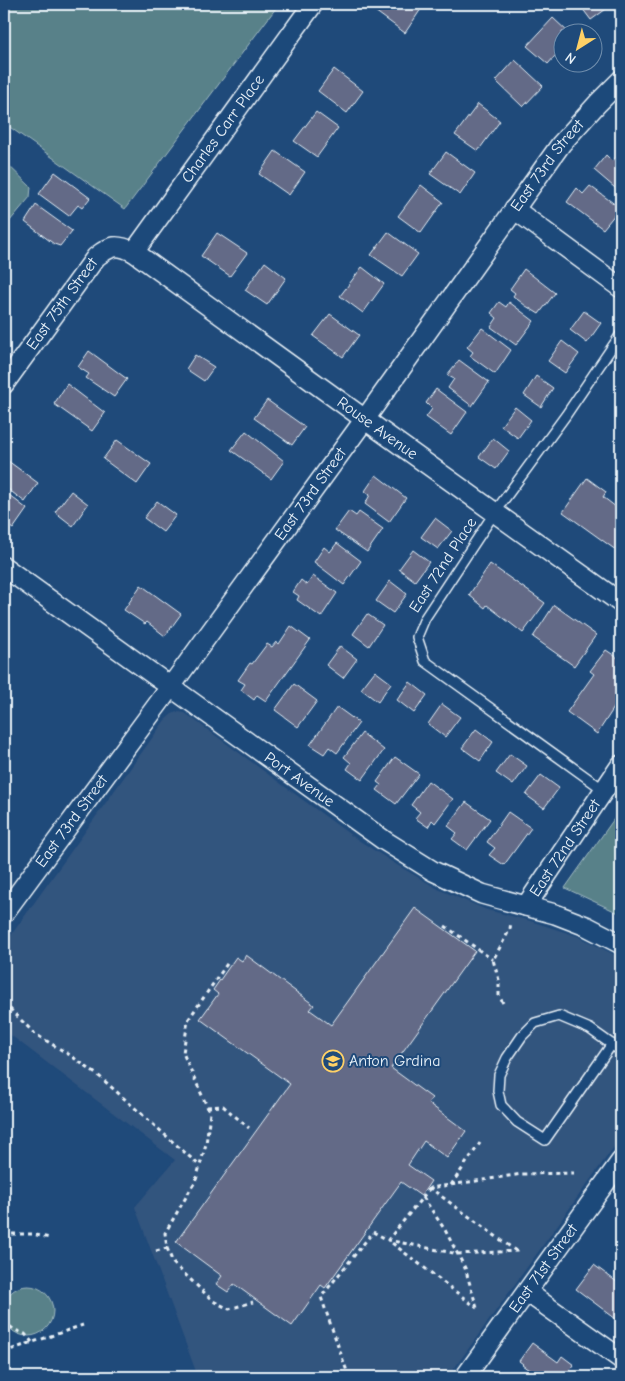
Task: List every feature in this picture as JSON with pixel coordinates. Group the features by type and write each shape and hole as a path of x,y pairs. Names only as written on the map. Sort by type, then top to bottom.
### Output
{"street":[{"name":"Charles Carr Place","path":"134,252 313,4"},
{"name":"East 73rd Street","path":"4,913 171,686 561,144 621,80"},
{"path":"514,209 621,288"},
{"name":"East 75th Street","path":"4,384 96,257 106,249 114,247 124,247 134,252"},
{"name":"Rouse Avenue","path":"134,252 621,603"},
{"name":"Port Avenue","path":"4,567 386,841 433,872 482,894 555,914 586,926 621,944"},
{"name":"East 72nd Street","path":"526,906 621,765"},
{"name":"East 71st Street","path":"465,1377 621,1161"},
{"path":"527,1292 621,1359"}],"lane":[{"name":"East 72nd Place","path":"604,790 425,661 417,637 425,618 495,512 566,415 621,334"},
{"path":"612,1044 545,1140 517,1122 500,1105 498,1091 499,1075 512,1050 535,1022 559,1016 590,1029 612,1044 621,1051"}],"path":[{"path":"493,960 510,929 511,919"},
{"path":"445,926 493,960 499,980 499,996 503,1003"},
{"path":"229,961 188,1020 183,1053 210,1113 206,1144 196,1180 165,1232 167,1248 173,1263 212,1301 229,1309 253,1302"},
{"path":"4,1003 35,1034 70,1055 100,1077 200,1166"},
{"path":"207,1107 223,1106 249,1128"},
{"path":"451,1185 480,1143"},
{"path":"388,1240 430,1188 522,1174 574,1172"},
{"path":"388,1240 458,1254 518,1252 430,1188"},
{"path":"349,1377 321,1297 373,1232 388,1240 477,1308 465,1268 445,1230 423,1197"},
{"path":"4,1234 32,1234 50,1238"},
{"path":"156,1251 167,1248"},
{"path":"4,1289 4,1302"},
{"path":"4,1321 13,1329 25,1334 32,1342"},
{"path":"4,1352 83,1325"}],"shaded area":[{"name":"Anton Grdina","path":"177,712 185,713 352,836 440,890 487,910 577,936 621,958 621,1137 448,1377 198,1377 135,1207 175,1160 4,1030 4,945 165,720"}],"green space":[{"path":"4,4 279,4 125,209 4,123"},
{"path":"4,161 31,187 30,197 4,228"},
{"path":"621,809 621,914 565,888"},
{"path":"23,1286 33,1286 46,1293 53,1306 53,1316 46,1329 33,1336 23,1336 14,1332 7,1325 3,1316 3,1306 7,1297 14,1290"}],"building":[{"path":"380,4 413,4 421,9 405,33 375,11"},
{"path":"579,4 613,4 591,20"},
{"path":"553,18 557,22 552,22 552,59 548,64 527,46"},
{"path":"515,60 543,86 523,107 496,81"},
{"path":"334,69 363,91 347,113 318,91"},
{"path":"478,104 500,121 478,151 455,135"},
{"path":"316,112 338,128 317,157 294,141"},
{"path":"275,151 305,172 289,195 259,174"},
{"path":"4,152 10,156 4,166"},
{"path":"446,152 475,173 460,195 430,174"},
{"path":"620,154 621,193 594,170 606,155 612,161"},
{"path":"55,172 90,198 82,208 78,205 69,216 39,194"},
{"path":"421,185 443,202 421,233 398,216"},
{"path":"590,186 620,208 603,229 567,202 577,188 583,194"},
{"path":"36,205 72,231 60,246 54,244 25,222"},
{"path":"388,232 418,254 402,276 371,255"},
{"path":"217,233 247,253 230,276 201,256"},
{"path":"265,262 286,278 267,305 245,290"},
{"path":"362,267 384,284 363,313 340,296"},
{"path":"524,269 555,293 539,314 513,296 515,293 510,289"},
{"path":"499,302 506,307 509,302 534,321 516,345 491,327 497,318 491,313"},
{"path":"584,311 601,323 587,343 570,330"},
{"path":"330,314 359,335 343,357 313,336"},
{"path":"482,328 511,350 495,374 470,356 473,352 467,347"},
{"path":"562,341 579,354 565,373 548,361"},
{"path":"89,351 127,379 114,397 86,378 89,374 78,367"},
{"path":"195,355 214,367 204,381 186,369"},
{"path":"459,360 489,382 472,406 448,388 454,379 447,375"},
{"path":"536,376 553,388 541,407 524,395"},
{"path":"67,384 105,413 92,431 54,404"},
{"path":"436,389 467,412 451,435 426,417 432,409 426,403"},
{"path":"267,400 305,427 292,445 254,418"},
{"path":"515,407 531,420 518,438 501,426"},
{"path":"246,431 284,461 271,479 231,450"},
{"path":"493,438 509,451 496,469 479,457"},
{"path":"117,440 151,464 137,484 103,459"},
{"path":"4,458 38,483 25,502 4,486"},
{"path":"376,475 406,498 389,522 365,504 370,495 365,491"},
{"path":"587,478 606,492 603,497 621,511 620,553 563,512"},
{"path":"4,491 27,509 13,529 4,523"},
{"path":"71,491 88,504 73,526 55,512"},
{"path":"157,501 176,515 163,532 144,518"},
{"path":"349,511 356,516 359,512 383,529 367,552 335,530"},
{"path":"435,518 452,531 438,549 421,537"},
{"path":"337,543 361,561 344,585 314,562 324,547 330,552"},
{"path":"413,550 429,562 415,581 399,569"},
{"path":"490,564 545,603 523,633 487,605 485,608 469,595"},
{"path":"313,576 337,593 321,617 297,600 299,596 293,592 301,580 307,585"},
{"path":"390,581 407,594 393,613 376,601"},
{"path":"141,585 181,614 165,636 147,622 145,624 124,610"},
{"path":"554,605 596,635 574,666 533,637"},
{"path":"367,614 383,625 369,646 353,634"},
{"path":"291,626 310,640 266,701 257,695 254,700 241,690 245,684 238,680 267,644 272,647 276,642 279,644"},
{"path":"340,646 357,659 343,678 326,665"},
{"path":"606,650 621,660 621,697 597,734 567,712 594,674 590,671"},
{"path":"375,671 391,683 378,702 361,689"},
{"path":"410,682 427,695 414,713 397,700"},
{"path":"294,684 317,701 298,727 275,710"},
{"path":"442,704 460,717 445,737 428,724"},
{"path":"337,707 359,723 337,753 329,747 324,754 310,745"},
{"path":"476,729 493,742 480,761 462,748"},
{"path":"362,733 384,750 362,780 347,769 351,763 344,757"},
{"path":"510,754 527,766 513,785 496,773"},
{"path":"395,757 419,774 396,804 377,790 381,785 377,782"},
{"path":"541,775 559,788 544,808 526,795"},
{"path":"428,781 453,799 435,823 432,820 428,827 415,818 420,812 411,805"},
{"path":"466,802 490,819 467,850 452,839 457,833 448,826"},
{"path":"508,812 531,828 504,865 489,855 495,848 487,842"},
{"path":"415,908 475,951 391,1068 432,1098 428,1103 466,1131 447,1158 424,1141 408,1165 431,1181 421,1196 401,1182 325,1288 321,1285 292,1326 234,1284 228,1292 216,1284 222,1276 176,1242 290,1084 200,1019 218,994 213,990 236,957 242,961 246,955 314,1005 310,1010 331,1025"},
{"path":"594,1265 621,1285 620,1322 576,1289"},
{"path":"532,1343 558,1362 562,1356 574,1365 565,1377 539,1377 519,1361"}],"place":[{"name":"Anton Grdina","path":"333,1061"}]}
